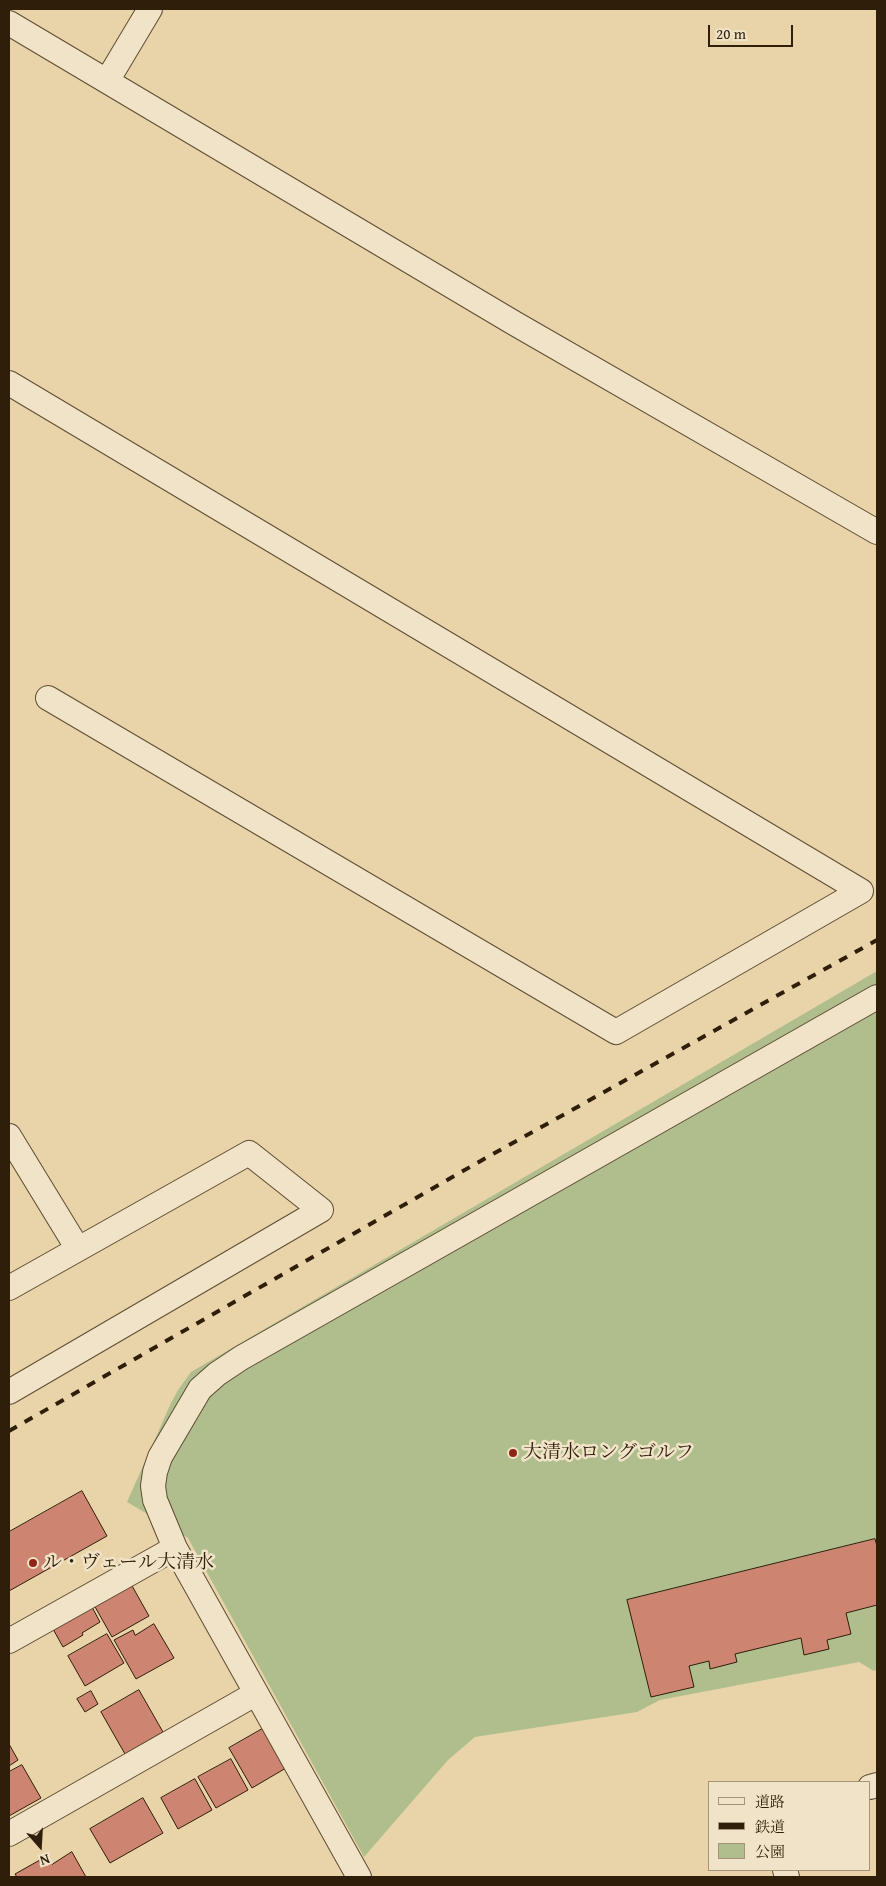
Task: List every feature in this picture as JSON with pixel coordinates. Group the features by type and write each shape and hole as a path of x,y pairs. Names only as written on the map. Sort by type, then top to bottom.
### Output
{"street":[{"path":"107,81 150,9"},
{"path":"9,23 514,323 877,532"},
{"path":"9,383 861,891 616,1032 48,698"},
{"path":"359,1877 175,1548 156,1500 155,1472 160,1457 200,1389 217,1374 241,1358 877,997"},
{"path":"9,1136 78,1249"},
{"path":"9,1288 249,1153 321,1210 9,1392"},
{"path":"9,1641 175,1548"},
{"path":"9,1834 255,1694"}],"green space":[{"name":"大清水ロングゴルフ","path":"877,971 877,1670 874,1671 859,1662 660,1700 637,1712 475,1737 448,1760 364,1857 188,1538 127,1502 178,1390 191,1372"}],"building":[{"name":"ル・ヴェール大清水","path":"82,1491 107,1536 9,1591 9,1532"},
{"path":"875,1539 877,1546 877,1605 846,1613 851,1634 827,1640 829,1649 804,1655 801,1638 735,1654 737,1662 710,1669 709,1661 689,1666 694,1687 651,1697 627,1600"},
{"path":"131,1584 149,1616 112,1637 94,1605"},
{"path":"92,1607 100,1622 63,1647 53,1629"},
{"path":"154,1624 174,1658 136,1679 114,1640 133,1630 135,1635"},
{"path":"107,1634 124,1663 85,1686 68,1656"},
{"path":"139,1690 163,1732 125,1754 101,1712"},
{"path":"91,1691 98,1704 85,1712 77,1699"},
{"path":"264,1728 286,1768 252,1788 229,1748"},
{"path":"9,1744 18,1760 9,1766"},
{"path":"231,1759 248,1790 216,1808 198,1777"},
{"path":"22,1765 41,1798 9,1816 9,1772"},
{"path":"195,1779 212,1810 178,1829 161,1798"},
{"path":"143,1798 163,1833 110,1863 90,1829"},
{"path":"72,1852 86,1877 17,1877 15,1874 47,1856 52,1864"}],"railway":[{"path":"9,1431 484,1159 877,940"}],"place":[{"name":"大清水ロングゴルフ","path":"513,1453"},
{"name":"ル・ヴェール大清水","path":"33,1563"}]}
